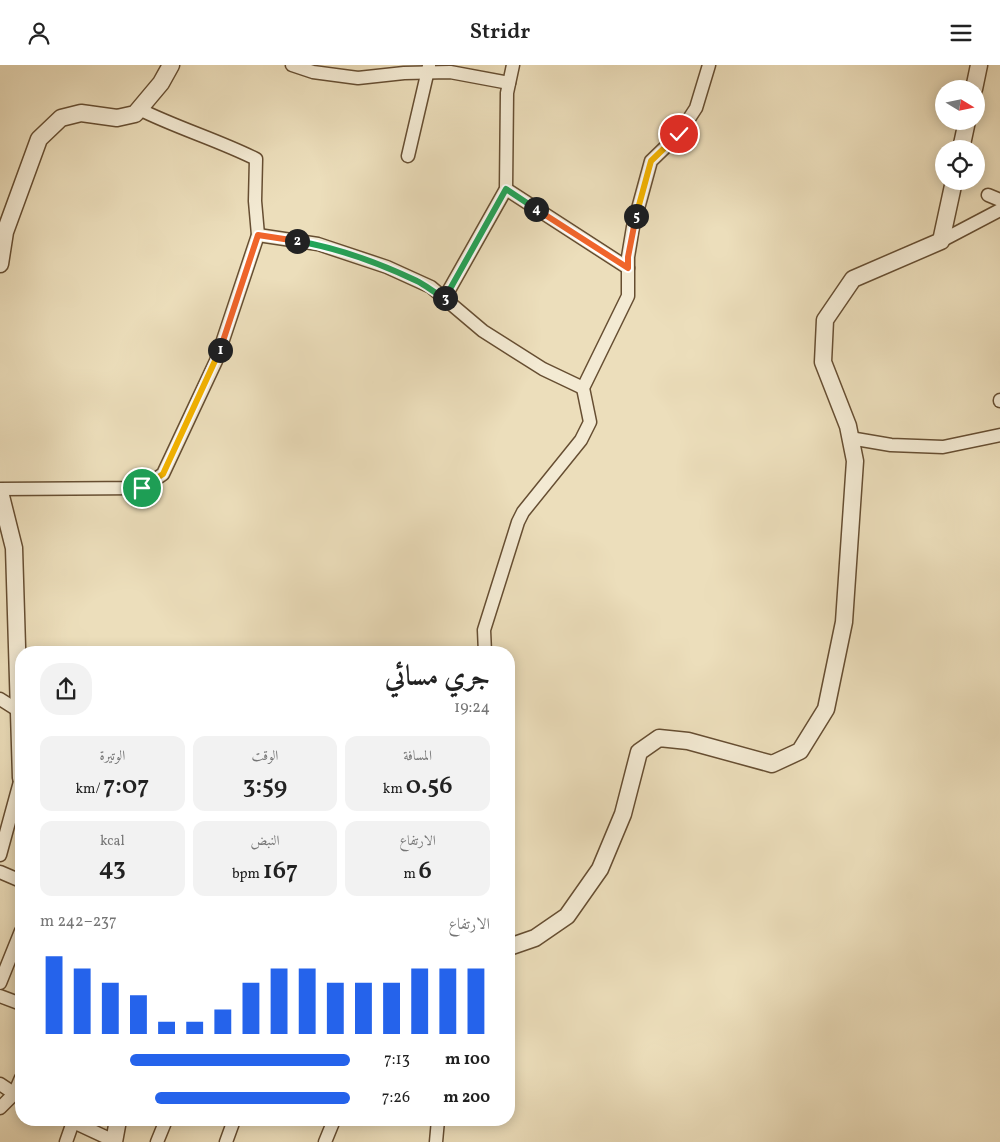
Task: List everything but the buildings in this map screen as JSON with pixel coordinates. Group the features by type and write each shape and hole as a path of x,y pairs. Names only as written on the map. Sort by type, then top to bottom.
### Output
{"street":[{"path":"0,264 5,232 39,139 61,118 81,113 117,118 135,114 161,83 171,65"},
{"path":"292,65 313,73 358,78 428,69 510,83"},
{"path":"444,299 506,189 507,93 513,65"},
{"path":"485,646 484,630 518,522 523,512 581,440 590,422 583,388 628,296 628,268 633,227 651,161 679,134 696,108 709,65"},
{"path":"976,80 980,65"},
{"path":"408,156 428,69"},
{"path":"0,489 142,488 163,474 216,361 258,235 255,201 256,159 232,147 170,125 139,109"},
{"path":"506,189 628,268"},
{"path":"941,241 952,190"},
{"path":"515,945 535,937 567,915 573,908 600,869 623,814 639,752 659,737 688,741 772,764 800,751 826,709 844,622 855,461 848,426 822,362 825,320 853,279 941,241 1000,210"},
{"path":"258,235 318,244 387,267 430,287 483,331 543,369 583,388"},
{"path":"850,437 891,445 943,447 1000,435"},
{"path":"0,493 14,548 17,646"},
{"path":"0,699 15,708"},
{"path":"0,855 15,800"},
{"path":"0,872 15,878"},
{"path":"0,983 15,946"},
{"path":"0,996 15,1002"},
{"path":"0,1084 15,1094"},
{"path":"0,1108 15,1098"},
{"path":"66,1142 70,1126"},
{"path":"81,1126 115,1142 117,1126"},
{"path":"157,1142 164,1126"},
{"path":"226,1142 232,1126"},
{"path":"325,1142 332,1126"},
{"path":"436,1142 437,1126"}],"route":[{"path":"142,488 163,474 216,361 258,235 318,244 387,267 430,287 444,299 506,189 628,268 633,227 651,161 679,134"}]}
